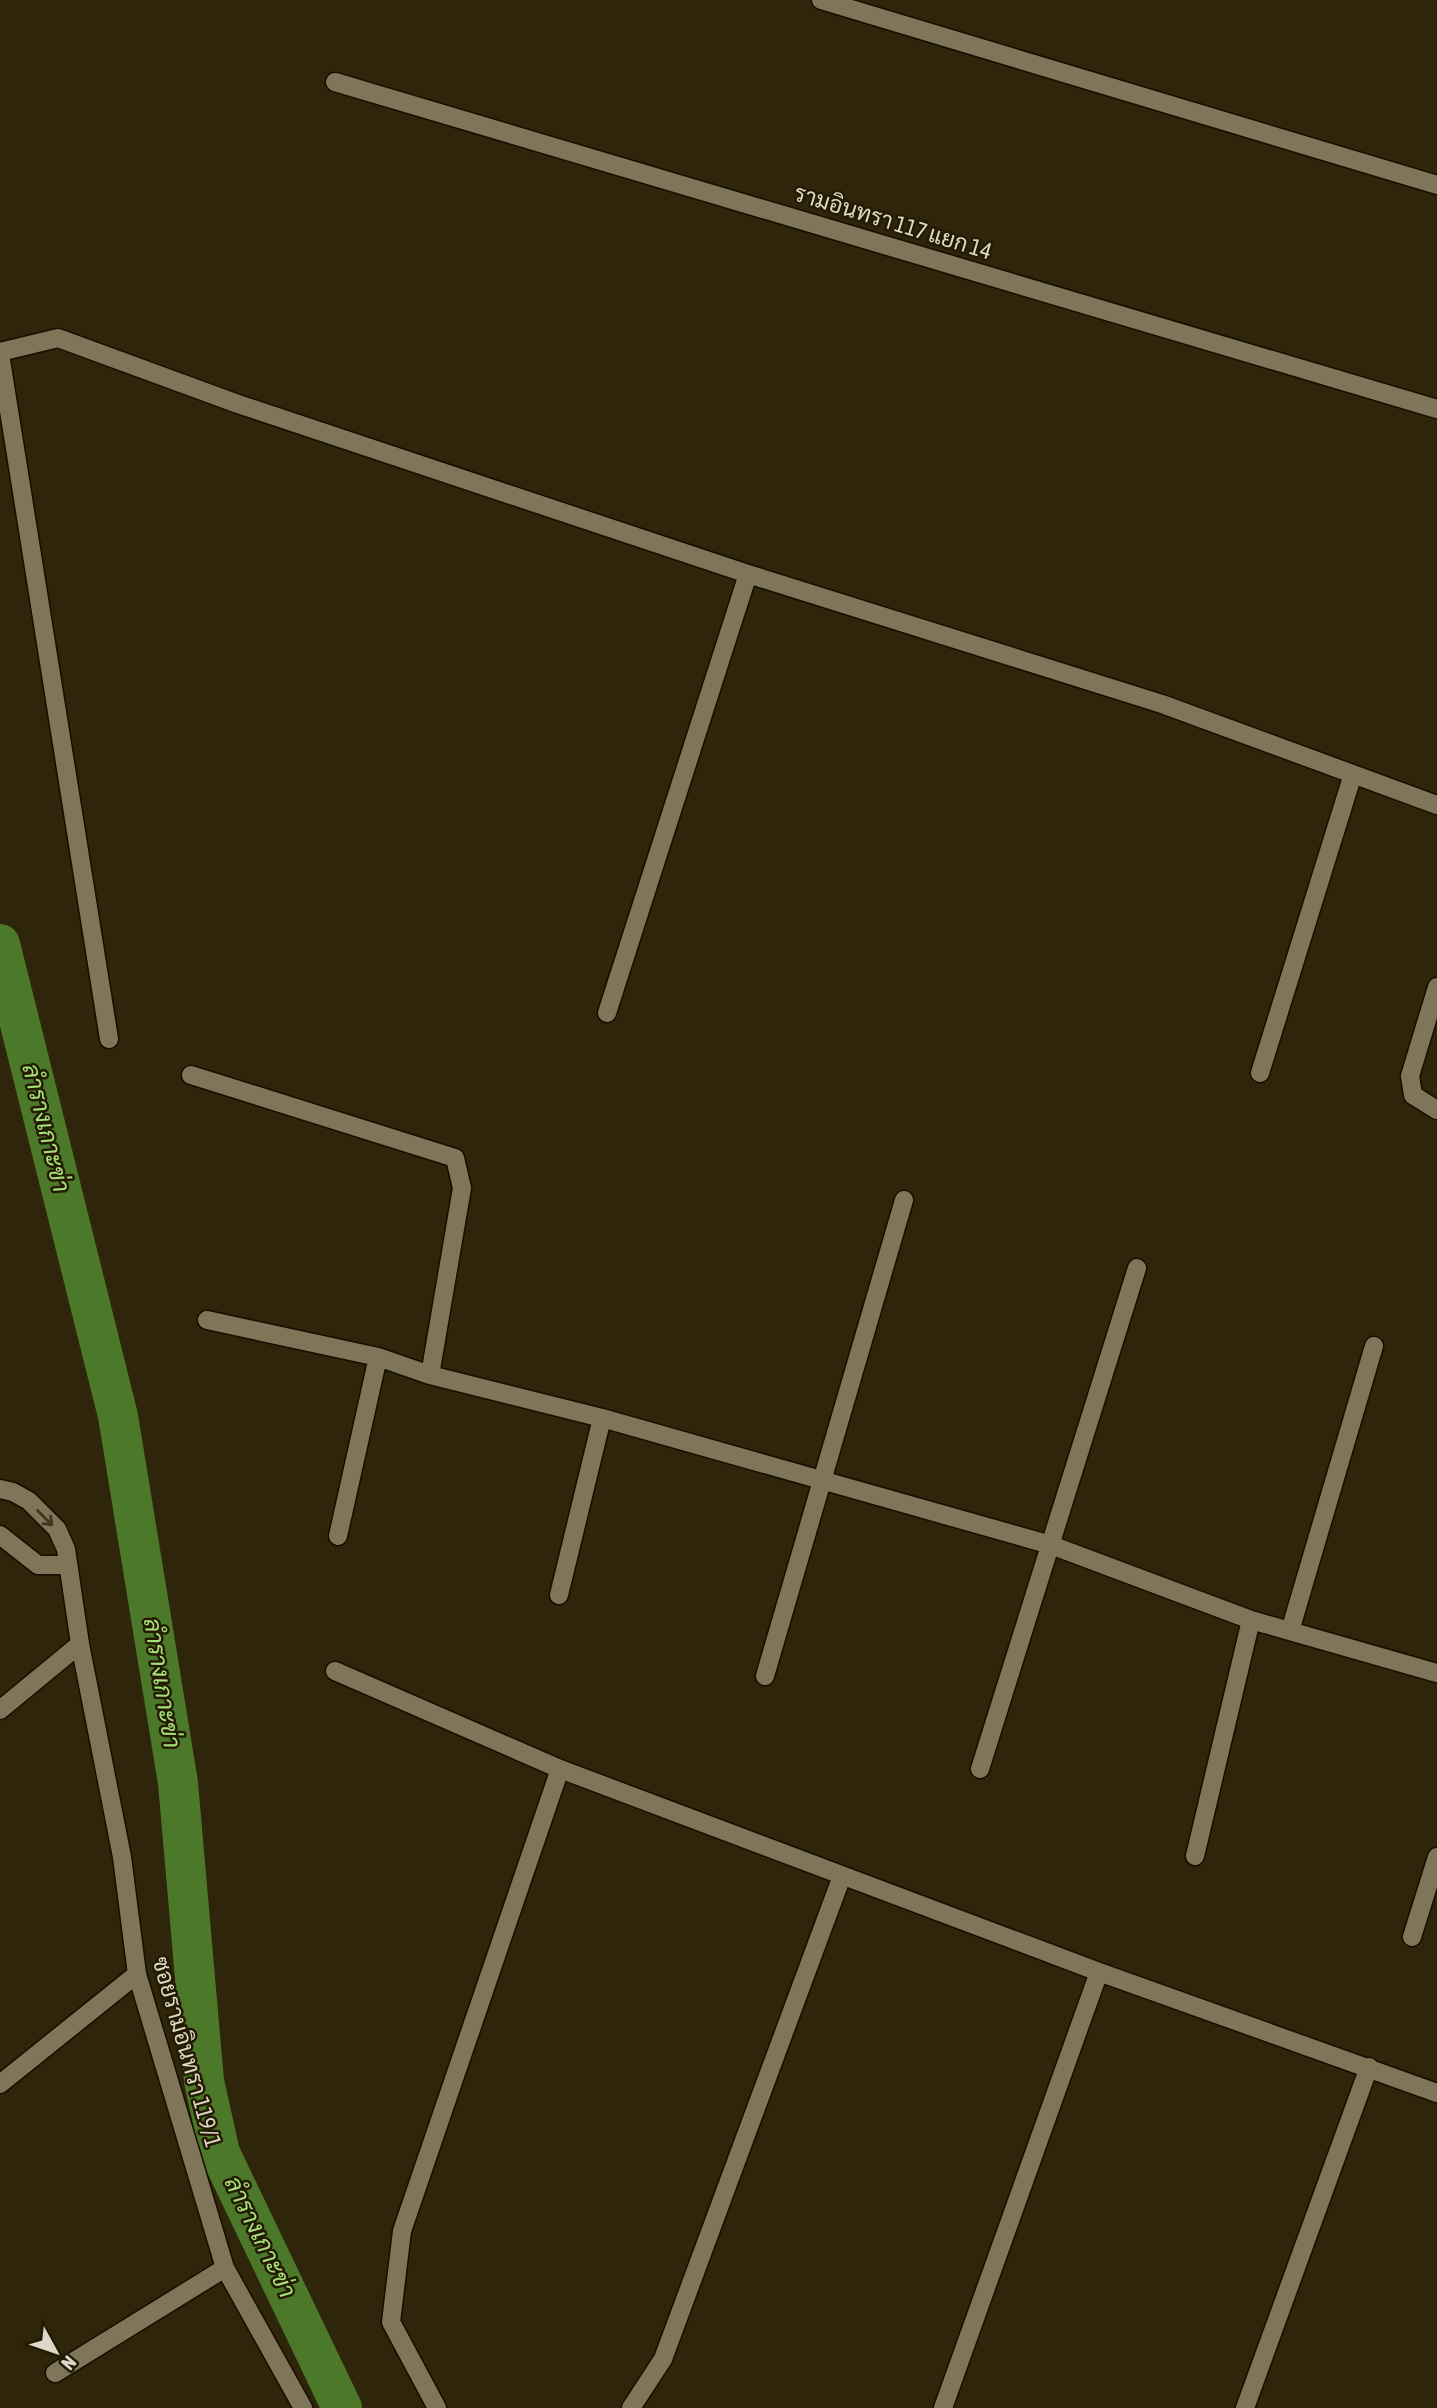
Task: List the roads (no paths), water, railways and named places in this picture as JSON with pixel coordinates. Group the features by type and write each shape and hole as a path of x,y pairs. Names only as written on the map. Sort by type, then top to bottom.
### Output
{"street":[{"path":"821,0 1437,186"},
{"name":"รามอินทรา 117 แยก 14","path":"335,82 1437,409"},
{"path":"109,1039 0,353 58,338 238,404 748,574 1162,704 1437,804"},
{"path":"607,1013 748,574"},
{"path":"1260,1073 1353,774"},
{"path":"1437,986 1410,1076 1413,1095 1437,1110"},
{"path":"191,1075 455,1157 462,1188 430,1375"},
{"path":"765,1676 904,1200"},
{"path":"980,1769 1137,1268"},
{"path":"207,1320 378,1357 430,1375 603,1418 821,1478 1051,1545 1251,1620 1437,1673"},
{"path":"1290,1631 1374,1346"},
{"path":"338,1536 378,1357"},
{"path":"559,1595 603,1418"},
{"name":"ซอยรามอินทรา 119/1","path":"0,1489 22,1497 57,1529 66,1549 66,1565 75,1592 80,1644 122,1857 137,1974 225,2268 303,2408"},
{"path":"0,1535 38,1565 66,1565"},
{"path":"1195,1856 1251,1620"},
{"path":"0,1710 80,1644"},
{"path":"334,1671 560,1769 1099,1972 1437,2092"},
{"path":"436,2408 391,2322 402,2231 560,1769"},
{"path":"1412,1937 1437,1857"},
{"path":"631,2408 663,2359 842,1876"},
{"path":"943,2408 1099,1972"},
{"path":"0,2084 137,1974"},
{"path":"1245,2408 1369,2067"},
{"path":"55,2373 225,2268"}],"waterway":[{"name":"ลำรางเกาะข่า","path":"0,944 118,1416 178,1783 204,2081 220,2153 342,2408"}]}
